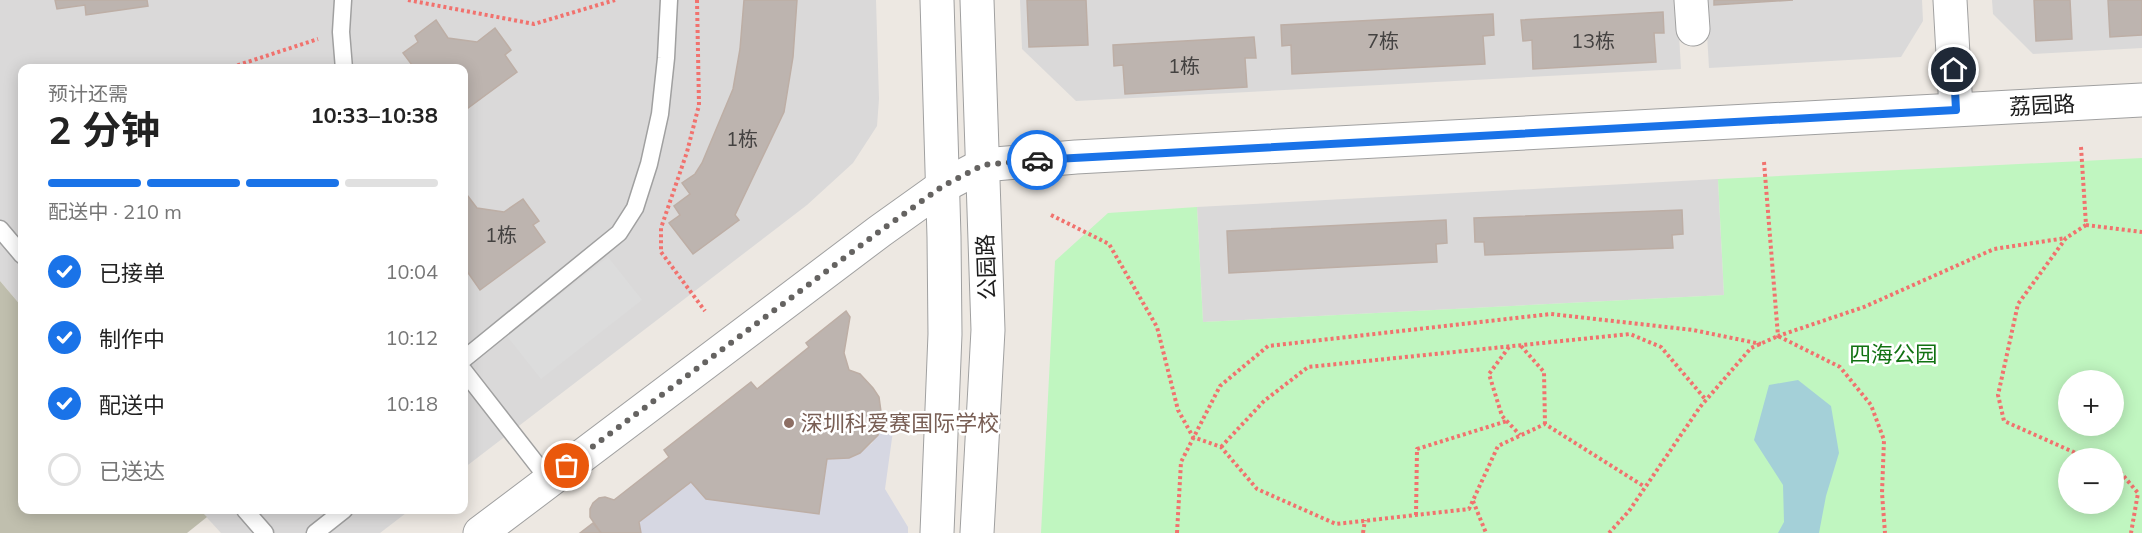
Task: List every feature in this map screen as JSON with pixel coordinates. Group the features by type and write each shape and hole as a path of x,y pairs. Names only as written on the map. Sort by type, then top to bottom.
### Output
{"street":[{"name":"公园路","path":"937,0 945,334 937,533"},
{"name":"公园路","path":"977,0 988,330 977,533"},
{"path":"1950,0 1956,110"},
{"name":"荔园路","path":"480,533 880,231 943,186 983,165 1087,156 2142,100"}],"lane":[{"path":"343,0 341,32 344,64"},
{"path":"468,356 619,233 635,208 649,164 660,114 669,0"},
{"path":"0,229 18,250"},
{"path":"468,376 549,480"},
{"path":"248,514 265,533"},
{"path":"315,533 339,514"}],"path":[{"path":"408,0 534,24 615,0"},
{"path":"697,0 699,105 687,152 661,228 661,252 705,311"},
{"path":"242,64 341,32"},
{"path":"2081,147 2086,225"},
{"path":"1764,162 1778,336"},
{"path":"1051,215 1109,244 1157,327 1178,410 1193,437 1221,447 1257,489 1336,524 1469,509 1498,446 1545,424"},
{"path":"2065,448 2004,421 1998,395 2018,304 2066,238 2086,225 2142,232"},
{"path":"1610,533 1629,511 1706,400 1751,348 1778,336 1864,308 1994,249 2066,238"},
{"path":"1177,533 1181,462 1193,437 1220,386 1268,346 1551,314 1693,330 1761,344"},
{"path":"1221,447 1264,401 1308,367 1630,334 1661,347 1706,400"},
{"path":"1778,336 1840,367 1871,405 1884,440 1882,493 1885,533"},
{"path":"1521,345 1544,372 1545,424"},
{"path":"1510,346 1488,374 1502,416 1521,435"},
{"path":"1416,515 1417,449 1507,421"},
{"path":"1545,424 1645,487"},
{"path":"2124,477 2138,493 2131,533"},
{"path":"1473,500 1486,533"},
{"path":"1363,533 1365,520"}],"shaded area":[{"path":"0,0 876,0 879,99 877,126 853,163 807,205 468,465 468,64 18,64 18,302 0,281"},
{"path":"1020,0 1677,0 1681,69 1076,101 1022,49"},
{"path":"1705,0 1922,0 1923,21 1901,57 1709,68"},
{"path":"1992,0 2142,0 2142,48 2033,54 1993,14"},
{"path":"1718,179 1724,295 1203,322 1197,207"},
{"path":"608,257 642,300 541,379 507,336"},
{"path":"0,281 18,302 18,514 204,514 207,517 187,533 0,533"},
{"path":"880,428 893,431 885,489 908,527 908,533 641,533 639,522 691,482 827,459 849,458 860,453 872,443"},
{"path":"204,514 405,514 380,533 221,533"}],"green space":[{"name":"四海公园","path":"2142,158 2142,533 1041,533 1055,261 1108,213 1197,207 1203,322 1724,295 1718,179"}],"water":[{"path":"1798,380 1831,406 1839,453 1826,496 1819,533 1778,533 1784,522 1783,485 1754,440 1769,385"}],"building":[{"path":"55,0 147,0 148,6 86,15 85,5 57,9"},
{"path":"744,0 797,0 793,57 784,112 735,215 739,220 693,254 669,223 680,215 674,206 690,194 682,183 695,174 702,163 733,89 740,49"},
{"path":"1027,0 1086,0 1088,45 1029,47"},
{"path":"1714,0 1793,0 1714,5"},
{"path":"2034,0 2070,0 2072,39 2036,41"},
{"path":"2108,0 2142,0 2142,35 2110,37"},
{"path":"1663,12 1664,33 1654,33 1656,62 1533,69 1532,40 1523,41 1521,20"},
{"path":"1493,14 1494,35 1483,36 1485,64 1292,74 1291,45 1282,46 1281,25"},
{"path":"436,20 448,38 477,42 495,28 511,50 505,55 517,72 468,108 468,64 411,64 403,53 418,42 415,36"},
{"path":"1254,37 1256,58 1245,58 1247,87 1125,94 1123,65 1114,66 1113,45"},
{"path":"468,196 477,208 504,212 523,199 539,221 533,225 545,242 480,290 468,273"},
{"path":"1682,210 1683,234 1672,235 1673,248 1485,255 1484,242 1475,242 1474,218"},
{"path":"1446,220 1447,243 1436,244 1437,262 1229,273 1227,231"},
{"name":"深圳科爱赛国际学校","path":"846,311 850,317 844,353 849,370 860,374 873,388 879,397 882,419 878,435 860,453 849,458 827,459 819,514 706,499 691,482 639,522 641,533 601,533 590,517 593,503 605,497 614,500 669,457 664,450 751,382 757,389 809,347 806,343"},
{"path":"593,523 601,533 580,533"}],"way so far":[{"path":"567,466 943,186 983,165 1037,160"}],"place":[{"name":"深圳科爱赛国际学校","path":"789,423"}],"route":[{"path":"1037,160 1956,110 1954,70"}]}
